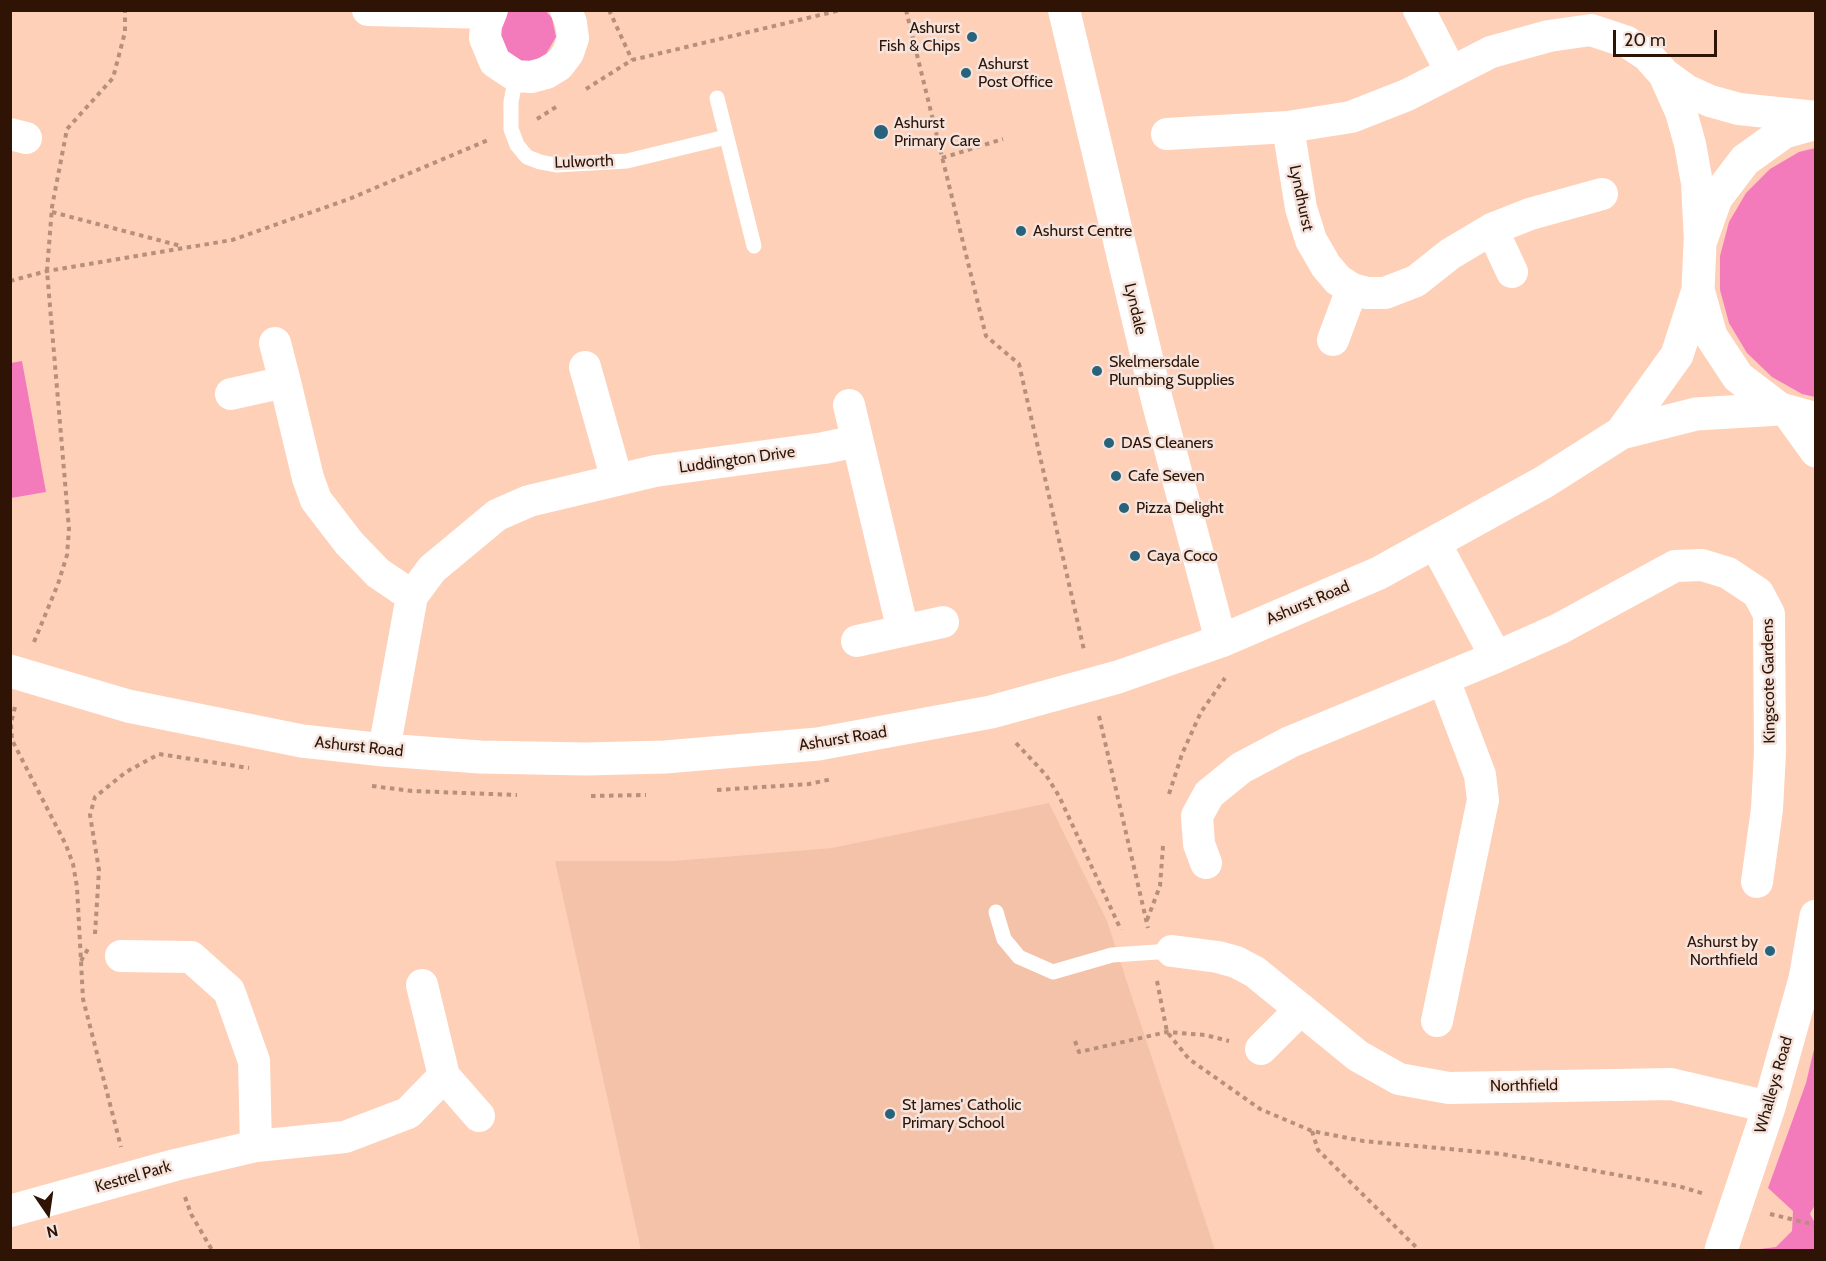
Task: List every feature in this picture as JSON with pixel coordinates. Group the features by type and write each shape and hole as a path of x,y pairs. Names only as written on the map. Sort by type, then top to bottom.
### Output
{"street":[{"path":"368,10 491,12 485,32 489,51 495,62 516,76 531,77 546,74 559,65 568,53 573,38 572,23 566,10"},
{"name":"Lyndale","path":"1064,10 1156,400 1221,640"},
{"path":"1419,10 1451,72"},
{"path":"1167,134 1288,127 1351,117 1407,95 1491,52 1549,36 1591,30 1612,22 1627,42 1648,56 1664,74 1686,90 1710,101 1739,109 1815,117"},
{"path":"1664,74 1681,112 1697,183 1700,243 1698,290 1711,336 1738,376 1794,414 1815,451"},
{"path":"1700,243 1716,198 1745,160 1784,132 1815,123"},
{"name":"Lyndhurst","path":"1288,127 1301,208 1311,240 1326,266 1338,280 1352,289"},
{"path":"1334,340 1352,289 1376,293 1401,289 1416,282 1450,254 1492,229 1530,214 1602,194"},
{"path":"1492,229 1512,272"},
{"name":"Ashurst Road","path":"1621,433 1677,355 1698,290"},
{"path":"275,343 308,478 316,500 349,543 378,573 412,596"},
{"path":"585,367 617,480"},
{"path":"231,394 285,382"},
{"path":"849,405 903,631"},
{"name":"Ashurst Road","path":"20,674 128,706 249,732 384,750 480,757 586,759 761,750 906,729 1053,695 1118,677 1221,640 1379,573 1544,482 1621,433 1696,414 1794,414"},
{"name":"Luddington Drive","path":"384,750 412,596 432,569 497,515 528,501 655,471 824,448 857,441"},
{"path":"1435,543 1496,657"},
{"name":"Kingscote Gardens","path":"1206,863 1199,844 1197,816 1209,794 1241,768 1290,742 1444,680 1559,629 1675,566 1702,565 1728,573 1758,593 1769,614 1770,752 1767,809 1756,882"},
{"path":"857,641 943,622"},
{"path":"1437,1022 1483,800 1480,775 1444,680"},
{"name":"Whalleys Road","path":"1724,1240 1769,1107 1805,979 1815,916"},
{"name":"Northfield","path":"1164,962 1195,952 1236,962 1262,977 1378,1069 1399,1079 1421,1085 1449,1088 1671,1084 1769,1107"},
{"path":"121,956 191,957 229,992 254,1061 256,1146"},
{"path":"422,984 444,1076 479,1116"},
{"path":"1261,1049 1301,1009"},
{"name":"Kestrel Park","path":"10,1211 175,1165 256,1146 345,1137 408,1113 444,1076"}],"lane":[{"name":"Lulworth","path":"516,76 511,102 511,129 517,145 527,157 540,162 556,165 627,161 726,137"},
{"path":"717,98 754,246"},
{"name":"Northfield","path":"996,912 1004,939 1019,957 1053,972 1112,955 1164,962"}],"path":[{"path":"125,10 125,32 113,78 68,129 52,212 47,271 69,529 67,555 58,584 37,628 20,674 11,723 12,740 66,845 73,864 77,887 83,999 129,1178"},
{"path":"609,10 632,60"},
{"path":"576,95 632,60 841,10"},
{"path":"906,10 986,336 1019,364 1081,638"},
{"path":"528,123 557,106"},
{"path":"10,281 47,271 232,240 349,199 494,137"},
{"path":"942,158 1003,140"},
{"path":"52,212 185,247"},
{"path":"1100,718 1149,931 1140,932"},
{"path":"1006,745 1018,743 1046,776 1059,796 1123,934"},
{"path":"81,962 95,934 99,899 99,870 90,815 95,797 126,772 159,754 255,769"},
{"path":"715,790 809,784 844,777"},
{"path":"367,786 412,791 526,795"},
{"path":"585,796 656,794"},
{"path":"1164,962 1167,1032 1189,1059 1260,1109 1312,1131 1363,1141 1502,1154 1678,1186 1712,1196"},
{"path":"1075,1041 1078,1052 1167,1032 1205,1035 1226,1040"},
{"path":"1312,1131 1318,1150 1419,1251"},
{"path":"175,1165 191,1214 212,1251"},
{"path":"1768,1213 1815,1225"}],"shaded area":[{"path":"545,10 552,18 556,37 546,54 529,63 520,62 503,52 497,25 507,11"},
{"path":"1816,148 1815,397 1802,394 1772,377 1747,353 1729,323 1720,290 1720,256 1729,222 1746,193 1770,169 1799,152"},
{"path":"22,361 46,492 11,498 11,363"},
{"name":"St James' Catholic Primary School","path":"1049,803 1107,921 1215,1250 641,1250 555,861 674,861 832,848"},
{"path":"1815,1045 1816,1203 1810,1214 1815,1223 1815,1250 1752,1250 1776,1247 1792,1231 1793,1211 1768,1188 1806,1083"}],"place":[{"name":"Ashurst Fish & Chips","path":"972,37"},
{"name":"Ashurst Post Office","path":"966,73"},
{"name":"Ashurst Primary Care","path":"881,132"},
{"name":"Ashurst Centre","path":"1021,231"},
{"name":"Skelmersdale Plumbing Supplies","path":"1097,371"},
{"name":"DAS Cleaners","path":"1109,443"},
{"name":"Cafe Seven","path":"1116,476"},
{"name":"Pizza Delight","path":"1124,508"},
{"name":"Caya Coco","path":"1135,556"},
{"name":"Ashurst by Northfield","path":"1770,951"},
{"name":"St James' Catholic Primary School","path":"890,1114"}]}
